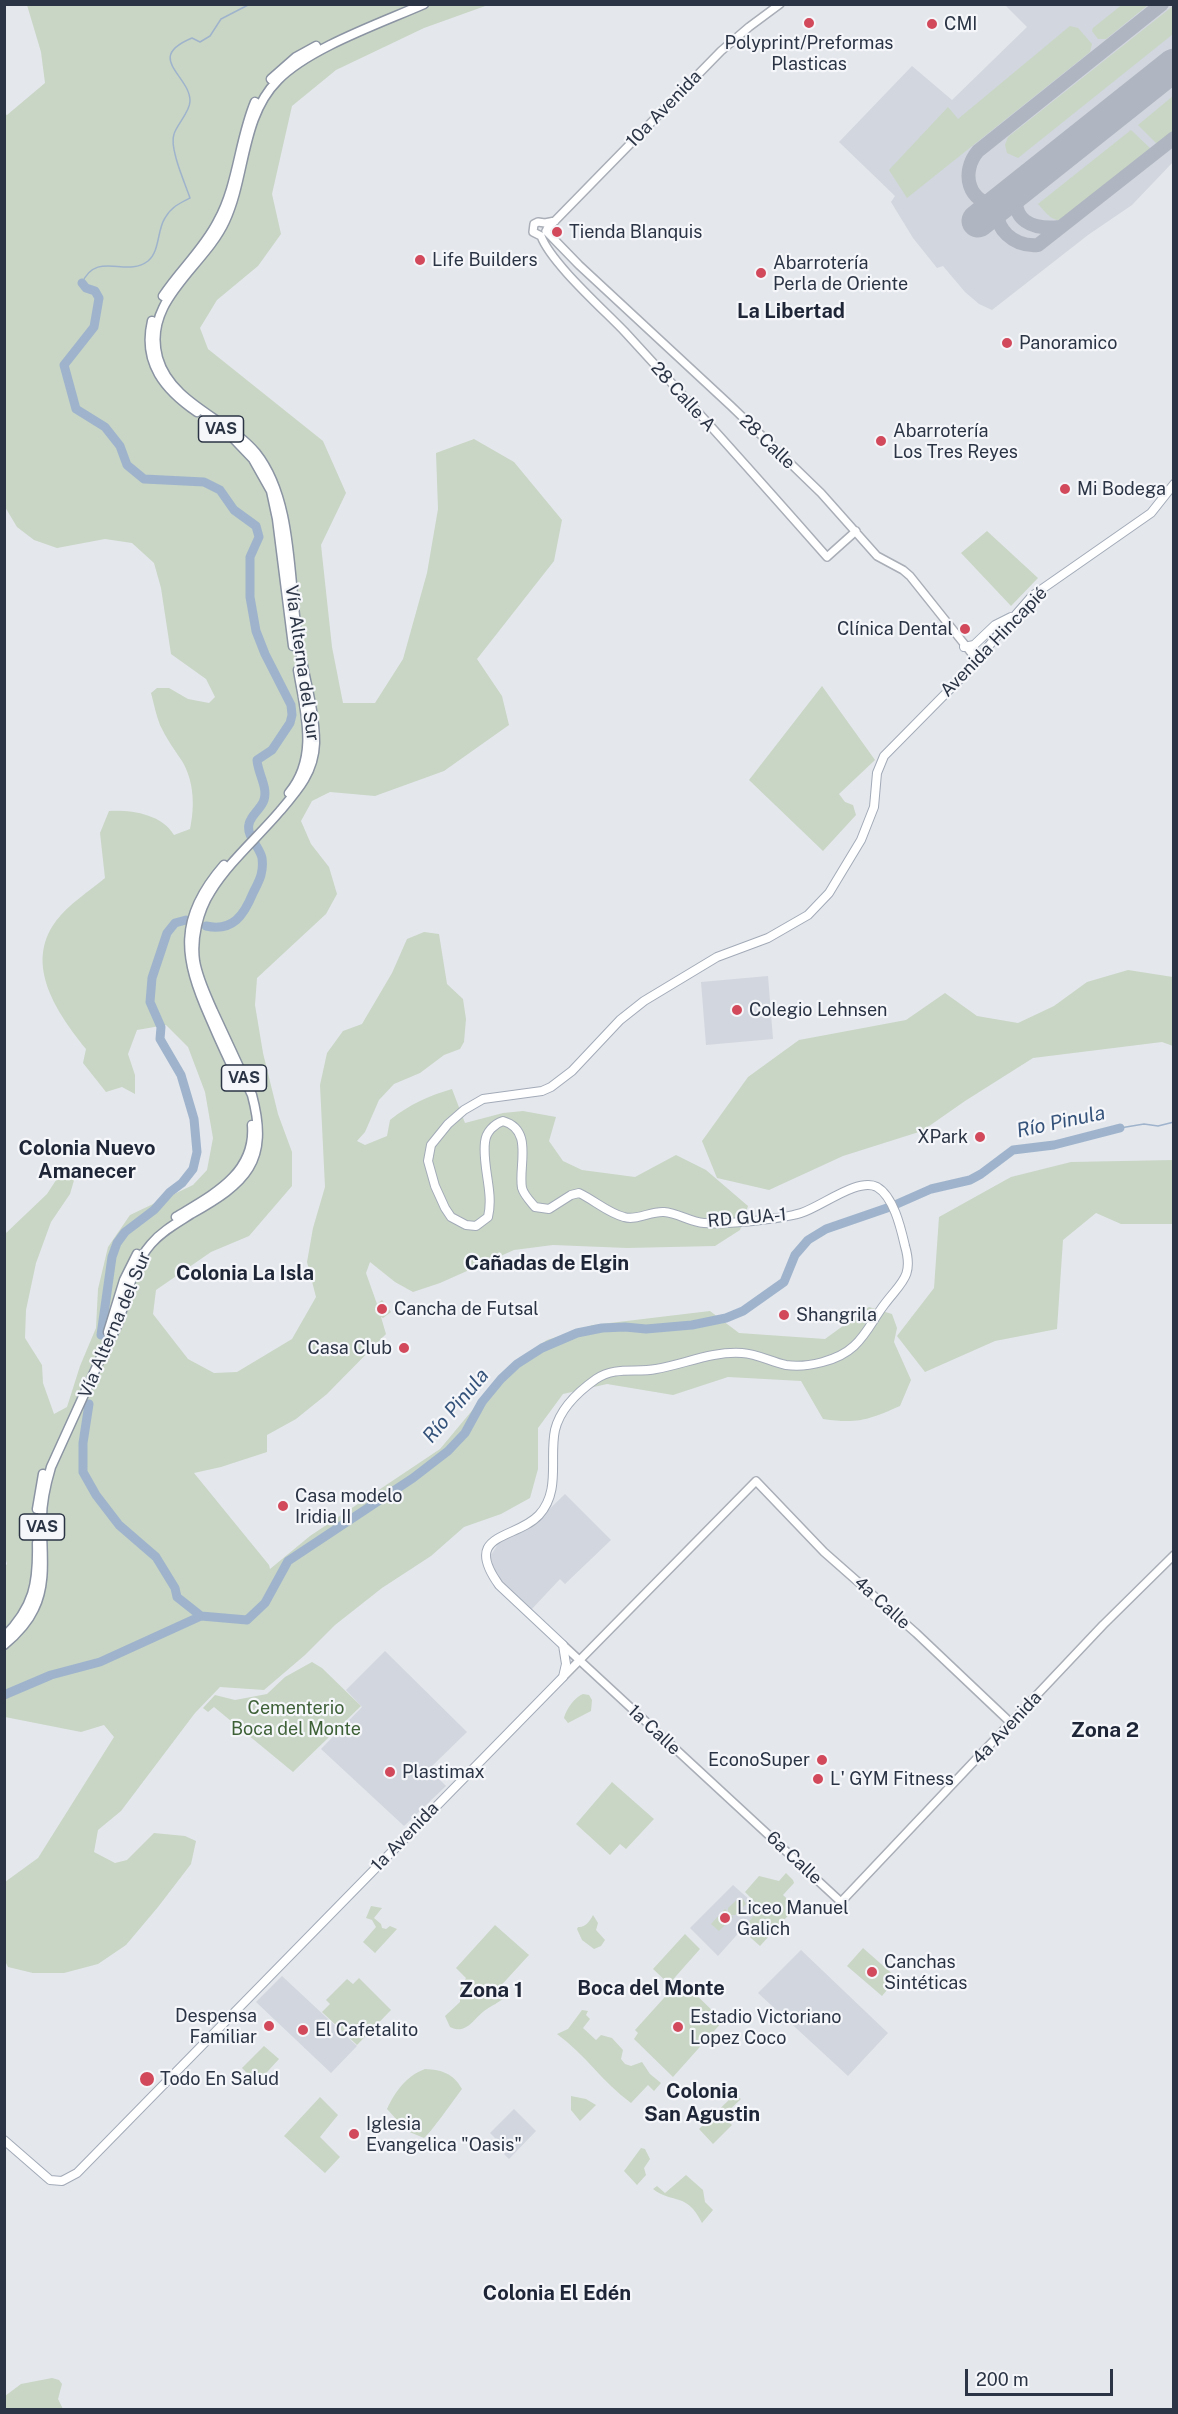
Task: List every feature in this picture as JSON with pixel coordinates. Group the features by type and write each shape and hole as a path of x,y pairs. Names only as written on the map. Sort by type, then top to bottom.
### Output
{"highway":[{"name":"Vía Alterna del Sur","path":"4,1645 28,1620 39,1597 43,1570 42,1517 46,1482 102,1350 118,1325 130,1282 141,1257 168,1225 212,1199 248,1160 252,1143 252,1120 247,1097 196,987 190,961 192,943 201,904 246,845 296,789 308,747 307,710 290,624 277,519 266,480 253,459 232,437 170,392 157,374 149,348 151,325 162,297 221,222 239,165 243,134 255,102 267,84 306,51 341,39 419,5"},
{"name":"Vía Alterna del Sur","path":"4,1638 22,1617 33,1595 36,1584 37,1506 40,1481 79,1403"}],"main road":[{"name":"10a Avenida","path":"545,230 721,51 780,4"},
{"name":"28 Calle","path":"545,230 579,266 731,406 821,493 877,556 910,576 976,660"},
{"name":"28 Calle A","path":"545,230 545,246 569,274 625,332 827,557 856,531"},
{"name":"Avenida Hincapié","path":"901,738 976,660 1019,610 1047,585 1151,513 1173,484"},
{"path":"964,647 974,645 995,625 1019,610"},
{"name":"RD GUA-1","path":"487,1553 498,1537 533,1520 544,1509 554,1478 554,1440 559,1420 579,1393 598,1377 621,1370 653,1370 721,1353 755,1354 786,1365 822,1362 852,1348 905,1280 909,1261 902,1232 884,1194 869,1184 856,1187 801,1213 706,1223 665,1212 627,1218 579,1193 571,1195 549,1209 535,1207 523,1191 522,1139 513,1126 503,1121 494,1126 485,1141 491,1206 488,1217 476,1226 466,1225 451,1217 435,1186 428,1161 435,1139 448,1124 474,1104 495,1096 551,1087 572,1071 620,1020 644,1001 717,957 768,938 796,924 808,915 829,893 861,840 874,807 880,764 901,738"},
{"name":"1a Avenida","path":"4,2140 50,2180 62,2181 77,2173 756,1481"},
{"name":"4a Calle","path":"756,1481 824,1552 916,1633 1011,1723"},
{"name":"1a Calle","path":"487,1553 487,1565 499,1586 655,1733 747,1814"},
{"name":"4a Avenida","path":"842,1902 1173,1555"},
{"path":"563,1645 566,1664 563,1677"},
{"name":"6a Calle","path":"747,1814 842,1902"}],"shaded area":[{"path":"1005,5 1173,5 1173,162 1132,205 1088,235 992,310 979,304 965,292 943,266 937,268 913,238 891,202 895,196 839,142 912,66 952,100 1027,27"},
{"name":"Colegio Lehnsen","path":"768,976 773,1039 706,1045 701,982"},
{"path":"565,1494 611,1540 565,1584 560,1579 531,1610 499,1578 493,1567 491,1555 500,1541 533,1525"},
{"path":"385,1651 467,1732 429,1769 446,1786 404,1826 321,1749 362,1707 346,1690"},
{"name":"Liceo Manuel Galich","path":"733,1885 760,1909 718,1956 690,1928"},
{"path":"801,1950 888,2033 848,2076 758,1993"},
{"path":"282,1976 357,2046 331,2073 256,2002"},
{"path":"514,2109 536,2131 509,2159 504,2154 507,2150 490,2133"}],"green space":[{"path":"1123,4 1148,5 1106,39 1098,39 1092,31 1093,28"},
{"path":"27,5 488,5 424,28 336,70 292,106 272,194 281,234 258,266 217,300 200,328 208,349 323,441 346,493 321,545 332,647 343,703 375,703 403,659 427,573 438,509 436,453 474,439 514,462 562,520 554,561 477,659 502,696 509,725 444,771 375,796 330,792 312,801 301,821 311,844 329,867 337,894 326,914 257,978 255,1005 263,1053 278,1114 292,1152 292,1186 249,1236 211,1252 156,1290 153,1314 188,1359 214,1373 237,1372 292,1339 316,1297 307,1262 313,1228 325,1187 320,1085 327,1053 343,1031 362,1024 392,973 407,939 424,932 439,934 447,984 463,999 466,1019 464,1042 460,1049 444,1055 420,1073 394,1084 379,1100 365,1132 357,1141 365,1145 387,1136 390,1120 397,1114 420,1101 452,1089 465,1123 503,1113 523,1111 556,1117 549,1141 563,1161 582,1170 635,1177 676,1155 706,1170 748,1206 740,1230 715,1246 627,1248 553,1245 514,1250 440,1283 413,1292 395,1282 370,1262 366,1273 377,1304 382,1300 391,1312 381,1317 386,1334 327,1394 296,1419 267,1435 267,1452 194,1473 270,1569 310,1536 440,1449 510,1365 547,1340 593,1325 710,1311 739,1333 825,1339 869,1307 892,1314 897,1328 894,1342 911,1380 900,1406 871,1418 854,1421 823,1419 801,1381 728,1377 673,1395 607,1384 563,1394 538,1428 538,1469 530,1498 501,1514 464,1527 431,1556 382,1588 335,1625 305,1655 264,1690 220,1687 195,1713 121,1811 98,1830 94,1852 115,1863 127,1860 154,1833 185,1836 196,1841 191,1864 126,1945 98,1964 64,1973 33,1973 8,1967 4,1959 5,1882 38,1858 114,1737 104,1725 81,1732 5,1717 4,1567 7,1564 5,1557 5,1234 47,1194 60,1174 75,1177 70,1194 51,1222 36,1263 26,1310 25,1338 42,1365 43,1383 54,1414 67,1407 80,1366 96,1328 98,1289 108,1247 130,1215 193,1185 207,1170 213,1138 205,1092 188,1047 166,1025 137,1030 128,1054 135,1075 135,1094 122,1087 106,1092 83,1063 86,1049 65,1020 48,988 43,955 47,938 56,921 105,878 100,833 109,811 127,811 154,818 162,822 174,835 190,829 193,803 189,777 160,725 151,693 157,688 169,688 188,699 209,703 215,697 206,679 171,654 161,588 154,563 132,543 105,539 57,548 34,540 17,527 5,507 5,114 7,115 45,83 41,52"},
{"path":"1173,6 1173,34 1018,158 1007,153 1005,145 1008,137"},
{"path":"1070,26 1078,28 1092,44 1090,52 907,198 889,170 948,107 958,119"},
{"path":"1173,96 1173,131 1157,144 1138,125"},
{"path":"1131,130 1151,149 1062,220 1051,218 1038,204"},
{"path":"987,531 1038,578 1011,606 961,553"},
{"path":"822,686 875,760 839,794 845,802 853,805 856,815 823,851 749,780"},
{"path":"1128,970 1173,977 1173,1046 1162,1042 1033,1058 922,1131 843,1156 769,1190 717,1178 702,1141 748,1077 799,1040 906,1020 945,993 977,1016 1018,1023 1054,1006 1087,982"},
{"path":"1173,1160 1173,1224 1121,1224 1096,1213 1063,1240 1057,1329 995,1341 925,1372 897,1336 934,1288 939,1217 1011,1177 1071,1162"},
{"name":"Cementerio Boca del Monte","path":"312,1662 322,1668 361,1706 293,1772 214,1707 208,1712 203,1708 215,1695 235,1700 267,1694 285,1677"},
{"path":"583,1694 589,1695 592,1700 591,1711 568,1723 564,1718 567,1711"},
{"path":"612,1782 654,1819 626,1849 620,1844 610,1855 576,1824"},
{"path":"786,1873 794,1883 783,1895 796,1907 760,1946 742,1930 759,1909 745,1892 759,1876 779,1881"},
{"path":"739,1898 743,1899 746,1904 735,1915 731,1915 733,1917 719,1931 711,1924 725,1909 728,1912 728,1908"},
{"path":"371,1906 382,1908 374,1918 382,1928 386,1929 390,1926 397,1929 375,1953 363,1942 376,1927 372,1920 366,1918"},
{"path":"593,1915 598,1923 596,1930 605,1940 601,1946 594,1949 582,1940 577,1929 587,1924"},
{"path":"495,1925 529,1955 496,1991 504,1998 482,2012 466,2027 456,2029 450,2027 445,2016 460,2002 460,1989 466,1978 456,1968"},
{"path":"685,1934 700,1949 669,1984 653,1969"},
{"name":"Canchas Sintéticas","path":"863,1948 897,1978 882,1996 847,1966"},
{"path":"359,1978 391,2010 357,2045 322,2012 330,2004 326,2000 347,1979 353,1984"},
{"name":"Estadio Victoriano Lopez Coco","path":"684,1983 723,2021 673,2077 634,2039 638,2033 635,2030 673,1988 677,1991"},
{"path":"582,2010 588,2011 586,2015 590,2019 583,2028 596,2040 601,2035 612,2038 623,2050 621,2059 625,2064 631,2066 642,2062 650,2074 661,2083 654,2091 648,2085 631,2103 557,2034 568,2029"},
{"path":"264,2046 279,2059 257,2083 242,2068"},
{"path":"425,2069 446,2073 455,2079 462,2089 424,2138 407,2131 387,2109 402,2085"},
{"path":"735,2094 741,2099 723,2116 732,2125 713,2144 699,2129"},
{"path":"571,2096 586,2099 596,2105 580,2121 571,2110"},
{"path":"320,2097 338,2115 320,2137 340,2157 325,2173 284,2136"},
{"path":"641,2148 645,2149 650,2159 644,2168 646,2175 637,2185 624,2171"},
{"path":"686,2175 703,2190 705,2202 713,2210 702,2223 691,2206 653,2189 657,2186 665,2193"},
{"path":"52,2378 59,2380 62,2384 58,2399 63,2409 5,2409 5,2396 21,2384"}],"waterway":[{"path":"82,283 88,273 96,268 131,267 148,261 155,252 162,223 167,214 190,198 181,175 173,140 190,101 184,83 170,60 171,53 178,45 192,38 200,42 210,36 221,19 250,4"},
{"path":"82,283 86,288 95,291 99,298 94,327 64,365 76,409 105,427 120,446 127,465 144,479 204,482 220,490 234,510 256,526 259,537 250,557 250,597 256,631 291,705 292,715 290,723 272,750 257,760 265,795 263,803 250,821 249,828 262,858 262,873 259,881 246,908 236,920 223,926 206,926"},
{"path":"101,1335 112,1257 117,1243 125,1232 154,1210 170,1192 182,1183 193,1169 197,1152 194,1119 181,1075 160,1039 161,1027 150,1002 152,978 167,933 175,923 186,920"},
{"name":"Río Pinula","path":"1120,1128 1144,1124 1158,1126 1174,1122"},
{"name":"Río Pinula","path":"897,1204 931,1189 970,1180 1013,1150 1054,1145 1120,1128"},
{"name":"Río Pinula","path":"4,1695 51,1675 100,1662 201,1616 247,1620 265,1603 288,1561 413,1478 448,1451 465,1433 482,1402 517,1364 542,1348 577,1333 602,1328 646,1329 692,1325 726,1318 743,1311 784,1282 795,1255 808,1240 826,1229 887,1208"},
{"path":"89,1404 83,1443 83,1472 96,1495 119,1525 156,1557 175,1588 177,1597 201,1616"}],"taxiway":[{"path":"1162,4 978,151 969,168 970,186 980,199 998,205 999,222 1007,235 1021,243 1038,245 1174,138"},
{"path":"1018,189 1016,200 1020,216 1032,225 1060,227"}],"runway":[{"path":"978,221 1174,65"}],"place":[{"name":"Polyprint/Preformas Plasticas","path":"809,23"},
{"name":"CMI","path":"932,24"},
{"name":"Tienda Blanquis","path":"557,232"},
{"name":"Life Builders","path":"420,260"},
{"name":"Abarrotería Perla de Oriente","path":"761,273"},
{"name":"Panoramico","path":"1007,343"},
{"name":"Abarrotería Los Tres Reyes","path":"881,441"},
{"name":"Mi Bodega","path":"1065,489"},
{"name":"Clínica Dental","path":"965,629"},
{"name":"Colegio Lehnsen","path":"737,1010"},
{"name":"XPark","path":"980,1137"},
{"name":"Cancha de Futsal","path":"382,1309"},
{"name":"Shangrila","path":"784,1315"},
{"name":"Casa Club","path":"404,1348"},
{"name":"Casa modelo Iridia II","path":"283,1506"},
{"name":"EconoSuper","path":"822,1760"},
{"name":"Plastimax","path":"390,1772"},
{"name":"L' GYM Fitness","path":"818,1779"},
{"name":"Liceo Manuel Galich","path":"725,1918"},
{"name":"Canchas Sintéticas","path":"872,1972"},
{"name":"Despensa Familiar","path":"269,2026"},
{"name":"Estadio Victoriano Lopez Coco","path":"678,2027"},
{"name":"El Cafetalito","path":"303,2030"},
{"name":"Todo En Salud","path":"147,2079"},
{"name":"Iglesia Evangelica \"Oasis\"","path":"354,2134"}],"district":[{"name":"La Libertad","path":"791,312"},
{"name":"Colonia Nuevo Amanecer","path":"87,1160"},
{"name":"Cañadas de Elgin","path":"547,1264"},
{"name":"Colonia La Isla","path":"245,1274"},
{"name":"Zona 2","path":"1105,1731"},
{"name":"Boca del Monte","path":"651,1989"},
{"name":"Zona 1","path":"491,1991"},
{"name":"Colonia San Agustin","path":"702,2104"},
{"name":"Colonia El Edén","path":"557,2294"}]}
